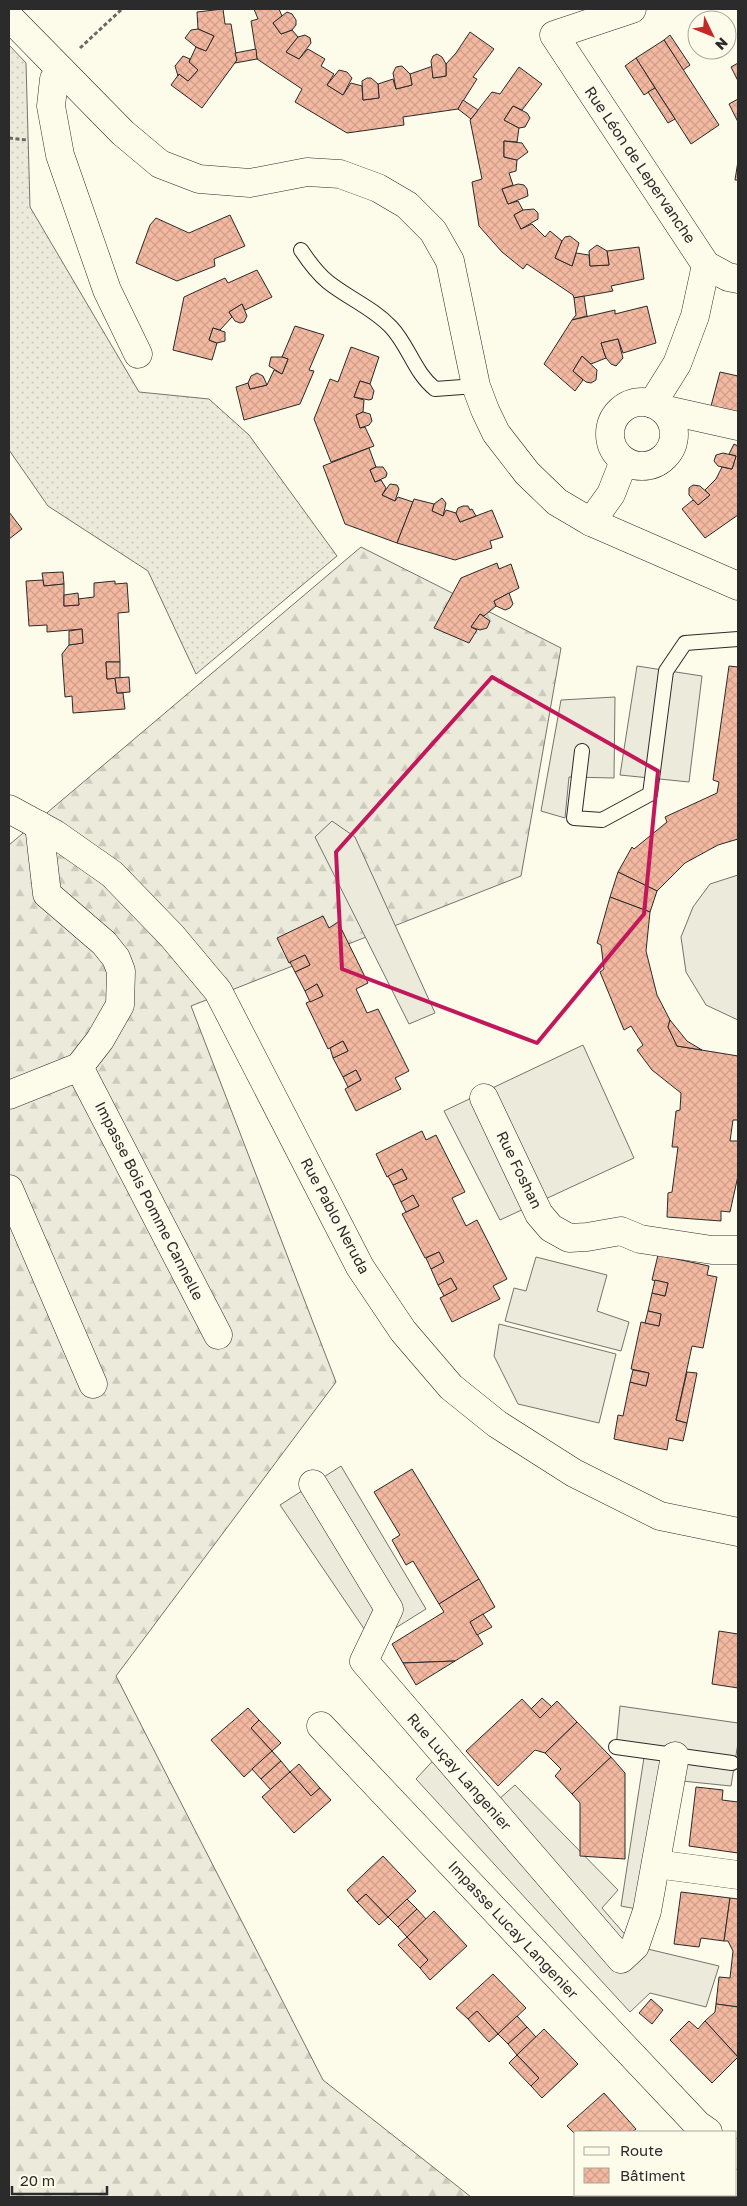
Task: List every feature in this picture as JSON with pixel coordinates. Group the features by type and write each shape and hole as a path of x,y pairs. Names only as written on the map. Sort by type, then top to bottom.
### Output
{"street":[{"name":"Rue Léon de Lepervanche","path":"632,9 554,36 706,266"},
{"path":"9,17 123,133 160,164 199,179 250,183 307,172 340,174 378,188 407,205 433,231 450,261 476,386 496,433 527,472 557,502 591,522 738,586"},
{"path":"60,69 54,80 52,93 52,106 60,156 107,290 138,354"},
{"path":"657,406 677,364 695,316 706,266 728,277 738,279"},
{"path":"657,406 669,417 673,427 670,449 664,458 654,464 644,466 624,461 612,446 610,436 611,425 623,408 642,402 738,426"},
{"path":"591,522 611,494 624,461"},
{"name":"Rue Pablo Neruda","path":"9,808 112,874 172,936 218,990 360,1267 403,1331 451,1387 497,1424 574,1473 660,1516 738,1532"},
{"path":"9,1095 79,1067 100,1040 120,1005 121,971 116,958 104,943 47,894 39,826"},
{"name":"Impasse Bois Pomme Cannelle","path":"79,1067 218,1335"},
{"name":"Rue Foshan","path":"484,1098 539,1214 551,1228 569,1238 621,1232 640,1239 712,1250 738,1250"},
{"path":"9,1188 93,1384"},
{"name":"Rue Luçay Langenier","path":"314,1484 389,1609 364,1661 621,1960 635,1946 647,1911 675,1756"},
{"name":"Impasse Lucay Langenier","path":"321,1726 698,2125 707,2131"},
{"path":"656,1864 738,1875"}],"lane":[{"path":"301,250 315,270 328,283 372,311 389,325 401,338 414,365 427,382 436,389 476,386"},
{"path":"582,751 574,818 602,820 650,794 666,671 685,643 738,639"},
{"path":"616,1747 732,1763"}],"path":[{"path":"60,69 122,9"}],"highlighted area":[{"path":"492,677 658,771 644,914 537,1043 342,969 336,852"}],"green space":[{"path":"9,45 26,63 30,207 139,392 209,399 249,435 337,556 196,674 148,571 48,506 9,450"},
{"path":"361,547 561,648 521,876 191,1006 336,1382 116,1676 323,2080 471,2197 9,2197 9,845"}],"shaded area":[{"path":"637,666 702,676 689,782 620,775"},
{"path":"615,697 614,778 569,777 565,818 541,811 561,700"},
{"path":"332,821 355,837 435,1013 409,1024 315,837"},
{"path":"738,875 738,1020 706,1005 686,972 681,937 693,907 710,884"},
{"path":"583,1045 634,1158 500,1220 444,1111"},
{"path":"536,1257 607,1275 597,1311 629,1322 621,1351 505,1321 514,1288 526,1291"},
{"path":"499,1324 616,1354 599,1423 518,1404 494,1356"},
{"path":"341,1466 426,1609 373,1642 280,1505"},
{"path":"620,1706 738,1723 738,1743 731,1786 672,1780 647,1911 621,1906 645,1751 616,1747"},
{"path":"441,1752 490,1807 515,1785 618,1890 602,1908 635,1946 719,1966 706,2007 650,1993 630,2012 416,1779"}],"building":[{"path":"223,9 225,24 231,24 237,60 202,108 171,85 179,74 188,81 198,70 189,62 196,47 206,51 214,36 198,29 197,12"},
{"path":"254,9 279,9 282,16 273,23 281,34 292,30 298,37 286,52 299,59 308,49 325,59 321,66 334,74 327,85 343,95 351,83 362,86 363,100 379,98 378,84 393,79 396,89 412,85 410,74 433,66 433,78 446,76 446,64 470,32 494,49 473,77 477,79 458,109 403,117 404,125 347,133 295,102 302,89 257,59 251,21 258,19"},
{"path":"287,12 292,14 296,20 296,25 292,30 281,34 273,23"},
{"path":"198,29 214,36 206,51 196,47 185,38 191,30"},
{"path":"305,35 310,38 311,43 299,59 286,52 298,37"},
{"path":"670,35 690,65 683,70 664,40"},
{"path":"664,40 719,125 691,144 636,58"},
{"path":"256,49 257,59 235,63 237,60 235,53"},
{"path":"437,54 442,57 446,64 446,76 433,78 431,61 433,56"},
{"path":"183,56 190,59 189,62 198,70 188,81 179,74 178,76 175,66"},
{"path":"636,58 655,88 644,95 625,66"},
{"path":"738,63 738,81 731,67"},
{"path":"402,66 410,74 412,85 396,89 393,73 396,67"},
{"path":"519,67 542,84 522,110 513,106 504,120 519,128 517,142 504,141 504,157 517,160 516,171 509,173 513,185 502,189 508,204 518,201 523,210 514,215 521,229 532,224 545,237 550,231 562,241 555,258 572,266 576,253 589,255 590,266 609,265 607,251 639,247 644,279 611,286 613,291 574,298 573,295 527,264 523,269 502,252 479,226 472,182 482,179 470,120 492,92 500,94"},
{"path":"339,70 347,72 352,78 343,95 327,85"},
{"path":"371,78 378,84 379,98 363,100 362,81"},
{"path":"655,88 675,119 668,123 648,92"},
{"path":"738,99 738,122 729,104"},
{"path":"463,100 478,110 471,119 458,109"},
{"path":"513,106 527,113 530,118 525,127 519,128 504,120"},
{"path":"504,141 522,143 528,152 517,160 504,157"},
{"path":"738,161 738,180 735,180"},
{"path":"518,184 524,185 528,196 508,204 502,189"},
{"path":"534,209 538,213 538,219 521,229 514,215 523,210"},
{"path":"230,215 245,246 214,259 215,266 177,281 136,263 150,225 156,218 189,233"},
{"path":"570,236 579,243 572,266 555,258 562,241 565,237"},
{"path":"597,245 607,251 609,265 590,266 589,251"},
{"path":"257,270 272,297 245,310 242,304 229,312 232,317 220,330 213,328 209,340 217,343 212,360 173,350 184,297 225,278 228,283"},
{"path":"584,296 587,316 572,320 576,315 574,298"},
{"path":"242,304 247,316 244,322 240,323 235,321 229,312"},
{"path":"647,306 656,343 623,353 618,339 601,343 606,358 591,364 582,356 573,371 583,380 575,391 544,364 572,320 615,310 615,314"},
{"path":"295,326 324,335 309,370 314,371 300,404 244,420 236,387 248,383 250,389 267,385 274,370 282,374 288,359 282,357"},
{"path":"213,328 225,332 225,341 217,343 209,340"},
{"path":"618,339 623,358 616,366 611,364 606,358 601,343"},
{"path":"351,347 379,357 370,384 360,381 354,397 364,400 363,412 356,415 360,428 365,427 374,446 331,462 314,419 330,379 338,382"},
{"path":"582,356 597,370 596,380 591,383 586,382 573,371"},
{"path":"271,357 288,359 282,374 269,366"},
{"path":"720,372 738,376 738,413 711,406"},
{"path":"257,373 263,376 267,385 250,389 248,383 251,376"},
{"path":"360,381 370,384 374,391 372,399 354,397"},
{"path":"363,412 370,414 372,421 369,425 360,428 356,415"},
{"path":"734,444 738,446 738,515 705,538 682,509 693,500 698,505 710,495 705,490 716,479 722,467 732,469 736,456 729,454"},
{"path":"369,448 376,467 370,470 375,482 381,480 386,488 382,495 395,501 398,497 413,502 397,543 345,524 323,466"},
{"path":"723,453 736,456 732,469 718,466 714,461 716,455"},
{"path":"376,467 383,467 387,473 386,477 375,482 370,470"},
{"path":"390,484 397,485 399,489 395,501 382,495"},
{"path":"693,485 700,486 710,495 698,505 689,495 689,488"},
{"path":"442,498 446,503 443,516 432,511 434,504"},
{"path":"414,499 434,504 432,511 443,516 446,510 456,513 460,522 492,510 503,537 490,541 492,548 455,560 397,543"},
{"path":"468,506 470,510 472,509 476,516 460,522 456,513 458,508"},
{"path":"9,512 22,529 9,539"},
{"path":"497,563 499,569 511,564 519,588 494,601 496,606 484,616 480,614 471,627 477,630 469,643 434,628 461,578"},
{"path":"63,572 64,584 44,586 42,573"},
{"path":"43,580 44,586 64,584 64,606 79,605 78,599 94,597 94,583 115,581 115,584 127,583 129,612 118,613 120,662 106,662 107,679 115,678 117,693 123,693 125,709 73,713 72,696 65,697 62,654 69,645 83,643 82,629 47,632 47,625 29,626 26,581"},
{"path":"78,593 79,605 64,606 64,595"},
{"path":"509,593 513,604 510,608 505,610 496,606 494,601"},
{"path":"480,614 490,621 487,628 480,630 471,627"},
{"path":"82,629 83,643 69,645 69,631"},
{"path":"106,662 120,662 120,678 107,679"},
{"path":"729,666 738,667 738,839 718,845 685,863 657,891 618,872 632,847 634,849 667,822 665,817 717,793 719,782 713,780"},
{"path":"129,677 130,692 117,693 115,678"},
{"path":"618,872 657,891 650,912 610,897"},
{"path":"610,897 650,912 646,951 657,995 670,1020 668,1027 677,1046 738,1056 738,1120 733,1120 730,1141 738,1141 738,1176 730,1212 721,1211 721,1221 667,1217 668,1193 672,1192 678,1147 672,1147 676,1111 680,1110 681,1093 652,1070 637,1050 643,1045 631,1026 624,1030 600,972 604,969 601,945 597,943"},
{"path":"323,916 329,928 338,922 368,983 356,989 367,1013 378,1009 409,1071 395,1078 401,1089 356,1111 345,1089 361,1080 356,1070 343,1077 333,1058 348,1051 343,1041 328,1049 306,1003 323,996 317,984 305,991 295,972 310,965 305,955 289,963 277,938"},
{"path":"305,955 310,965 295,972 290,962"},
{"path":"317,984 323,996 310,1002 305,991"},
{"path":"670,1020 687,1041 702,1050 677,1046 668,1027"},
{"path":"343,1041 348,1051 333,1058 330,1048"},
{"path":"356,1070 361,1080 348,1087 343,1077"},
{"path":"422,1131 426,1140 436,1135 465,1192 452,1198 466,1226 477,1220 507,1279 493,1286 500,1299 452,1322 440,1298 457,1289 451,1278 438,1285 431,1269 444,1262 439,1252 425,1258 402,1214 419,1206 413,1195 401,1202 393,1185 407,1179 402,1169 387,1177 376,1154"},
{"path":"402,1169 407,1179 393,1185 388,1176"},
{"path":"413,1195 419,1206 406,1212 401,1202"},
{"path":"439,1252 444,1262 431,1269 426,1258"},
{"path":"658,1255 709,1266 707,1275 717,1277 703,1348 692,1346 676,1420 687,1423 683,1441 669,1438 667,1450 614,1439 618,1415 623,1416 630,1382 646,1386 649,1373 631,1369 641,1322 659,1326 661,1314 648,1311 652,1293 665,1296 668,1283 652,1280"},
{"path":"451,1278 457,1289 444,1296 438,1285"},
{"path":"655,1280 668,1283 665,1296 652,1293"},
{"path":"648,1311 661,1314 659,1326 645,1323"},
{"path":"633,1370 649,1373 646,1386 630,1382"},
{"path":"687,1372 697,1373 687,1423 676,1420"},
{"path":"412,1469 479,1579 439,1604 413,1561 406,1565 392,1540 400,1535 374,1492"},
{"path":"479,1579 495,1607 470,1622 483,1644 455,1661 403,1663 392,1644 444,1612 439,1604"},
{"path":"483,1614 492,1627 477,1635 470,1622"},
{"path":"719,1631 738,1634 738,1688 712,1684"},
{"path":"455,1661 416,1685 403,1663"},
{"path":"542,1698 552,1707 540,1718 531,1709"},
{"path":"522,1699 540,1718 557,1701 577,1722 545,1753 535,1750 498,1786 466,1751"},
{"path":"248,1708 259,1720 251,1728 272,1751 244,1777 211,1740"},
{"path":"259,1720 281,1743 272,1751 251,1728"},
{"path":"577,1722 611,1757 572,1794 555,1776 561,1769 545,1753"},
{"path":"272,1751 281,1761 261,1779 252,1769"},
{"path":"611,1757 625,1773 625,1859 580,1856 580,1803 572,1794"},
{"path":"281,1761 290,1772 271,1790 261,1779"},
{"path":"299,1764 320,1788 311,1796 290,1772"},
{"path":"290,1772 311,1796 320,1788 331,1800 294,1833 262,1797"},
{"path":"696,1787 723,1790 722,1800 738,1802 738,1853 689,1846"},
{"path":"383,1856 416,1891 388,1917 366,1894 357,1902 347,1890"},
{"path":"681,1892 730,1898 724,1941 701,1938 699,1947 674,1944"},
{"path":"366,1894 388,1917 379,1925 357,1902"},
{"path":"730,1898 738,1899 738,2007 716,2004 719,1977 730,1978 733,1951 728,1941 724,1941"},
{"path":"407,1899 417,1909 398,1927 388,1917"},
{"path":"417,1909 426,1919 407,1937 398,1927"},
{"path":"434,1911 467,1946 430,1980 420,1968 428,1960 407,1937"},
{"path":"407,1937 428,1960 420,1968 398,1945"},
{"path":"493,1974 526,2008 498,2034 477,2011 468,2019 456,2008"},
{"path":"651,1999 663,2010 652,2024 639,2013"},
{"path":"716,2004 738,2007 738,2057 705,2021 715,2012"},
{"path":"477,2011 498,2034 489,2042 468,2019"},
{"path":"517,2016 527,2027 508,2044 498,2034"},
{"path":"689,2021 698,2029 705,2021 738,2057 712,2083 670,2040"},
{"path":"527,2027 536,2037 517,2055 508,2044"},
{"path":"544,2029 578,2064 542,2098 531,2086 539,2078 517,2055"},
{"path":"517,2055 539,2078 531,2086 509,2063"},
{"path":"604,2093 636,2129 633,2131 574,2131 574,2133 567,2126"},
{"path":"630,2196 647,2197 631,2197"},
{"path":"646,2196 674,2196 673,2197"}]}
